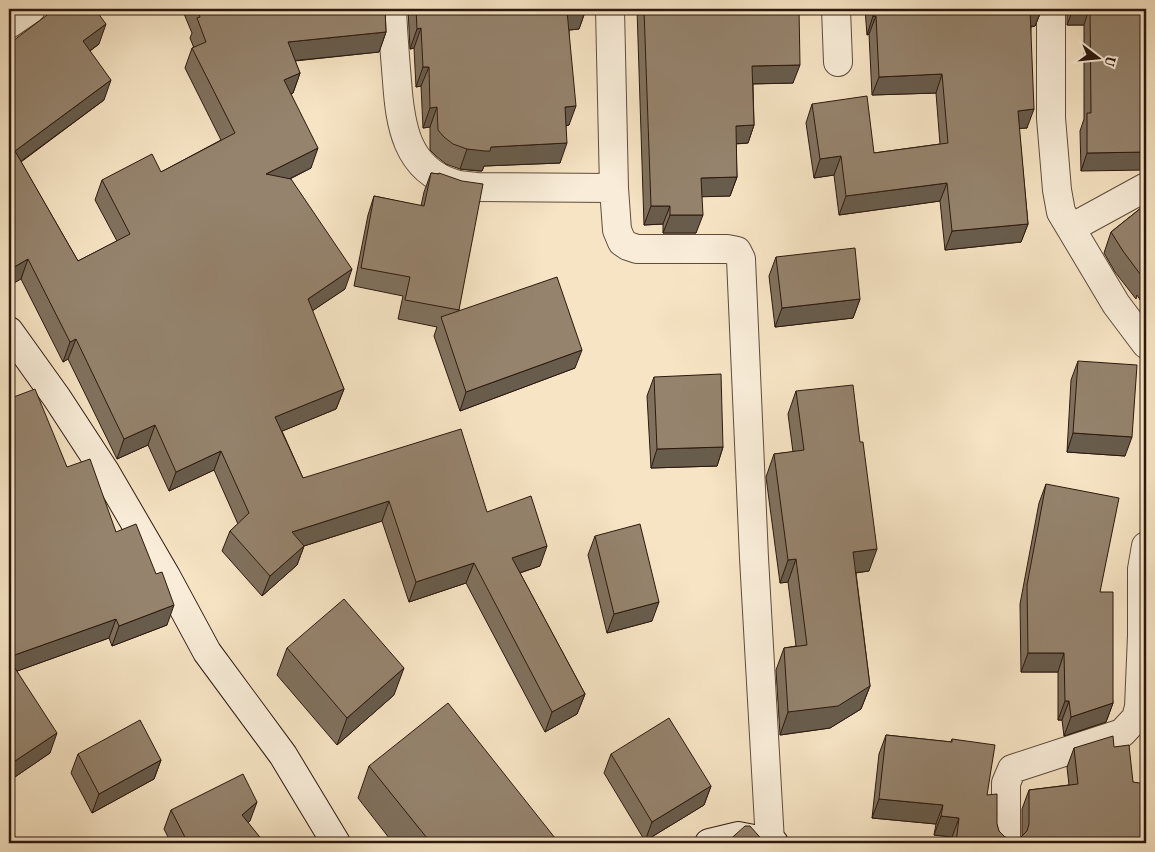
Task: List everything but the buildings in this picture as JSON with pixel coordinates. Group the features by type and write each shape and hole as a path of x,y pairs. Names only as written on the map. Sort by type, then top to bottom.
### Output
{"street":[{"path":"9,24 31,9"},
{"path":"392,9 400,115 406,139 416,158 440,178 455,184 477,187 614,188"},
{"path":"610,9 614,188 617,230 622,242 637,249 727,249 737,252 741,259 754,558 772,843 738,836 709,843"},
{"path":"836,9 838,62"},
{"path":"1051,9 1051,118 1056,190 1061,212 1116,304 1146,344"},
{"path":"1071,228 1146,187"},
{"path":"9,331 57,398 106,473 166,576 207,652 283,755 336,843"},
{"path":"1006,843 1006,783 1012,769 1122,733 1136,718 1139,706 1142,636 1142,569 1146,546"}]}
